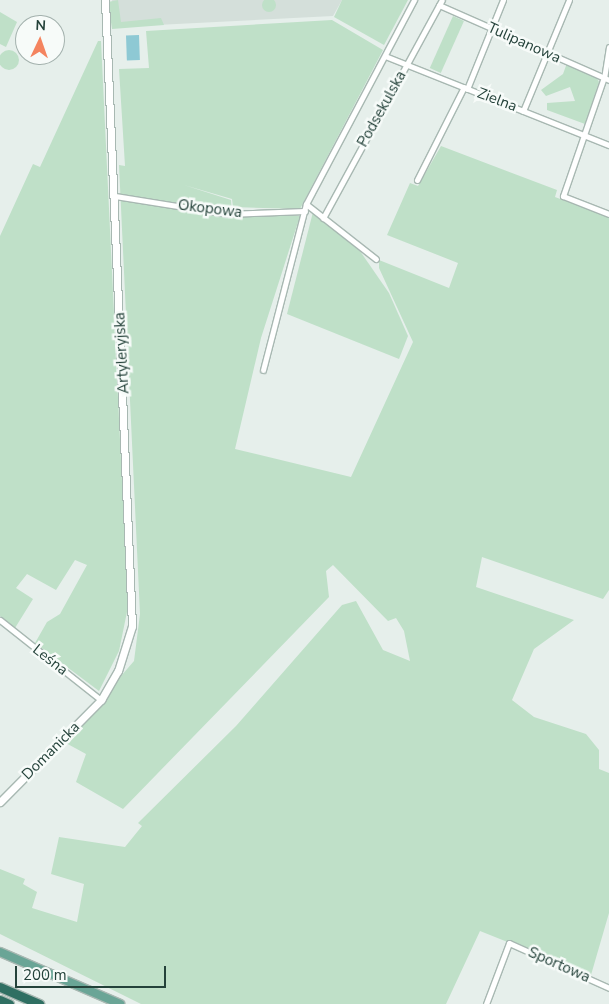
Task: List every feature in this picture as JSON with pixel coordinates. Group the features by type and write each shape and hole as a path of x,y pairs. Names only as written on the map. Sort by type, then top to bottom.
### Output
{"highway":[{"path":"0,987 39,1004"},
{"path":"0,1000 9,1004"}],"main road":[{"path":"0,952 120,1004"}],"street":[{"name":"Artyleryjska","path":"101,700 124,657 133,609 105,0"},
{"path":"264,370 306,204 414,0"},
{"path":"416,180 465,88 504,0"},
{"path":"523,111 569,0"},
{"name":"Tulipanowa","path":"441,3 546,53 607,78"},
{"name":"Podsekulska","path":"323,218 441,3"},
{"path":"609,47 607,78 563,196 609,214"},
{"name":"Zielna","path":"384,56 609,144"},
{"name":"Okopowa","path":"115,196 226,214 304,211"},
{"path":"306,204 376,260"},
{"name":"Leśna","path":"0,620 101,700"},
{"name":"Domanicka","path":"0,802 101,700"},
{"name":"Sportowa","path":"486,1004 509,943 609,988"}],"shaded area":[{"path":"112,0 342,0 333,16 117,27"}],"green space":[{"path":"266,-2 272,-2 276,5 272,12 266,12 262,8 262,2"},
{"path":"118,0 121,22 161,18 164,25 112,29 108,2"},
{"path":"342,0 408,0 384,45 334,17"},
{"path":"0,12 15,21 15,27 6,47 0,44"},
{"path":"453,16 464,21 441,73 430,68"},
{"path":"332,20 383,50 300,209 233,207 232,199 184,185 231,200 232,216 300,216 261,338 235,449 351,477 413,342 379,268 379,260 449,288 458,263 387,235 410,183 418,186 441,146 557,190 555,197 609,217 609,590 603,599 482,557 476,587 574,620 534,649 512,700 534,717 586,734 599,750 599,769 609,773 609,913 591,975 480,931 446,1004 141,1004 0,934 0,869 25,879 23,884 37,892 32,908 77,922 84,884 51,874 59,837 125,847 142,826 138,823 236,726 342,605 356,601 383,650 410,661 404,631 396,618 388,621 333,565 326,571 329,597 123,809 76,782 86,754 64,742 134,661 140,614 119,165 125,166 119,69 149,68 146,31"},
{"path":"98,41 101,41 128,607 119,651 99,691 35,643 47,622 60,614 87,565 75,560 56,590 27,574 16,588 33,599 15,628 0,616 0,236 33,164 40,167"},
{"path":"5,51 15,52 15,65 17,65 13,69 5,69 0,64 0,56"},
{"path":"567,63 596,76 599,82 585,124 547,110 547,103 575,101 570,87 546,96 541,90 563,74"},
{"path":"313,212 360,251 389,293 408,336 399,359 287,314"}],"water":[{"path":"126,35 139,35 140,60 127,60"}]}
